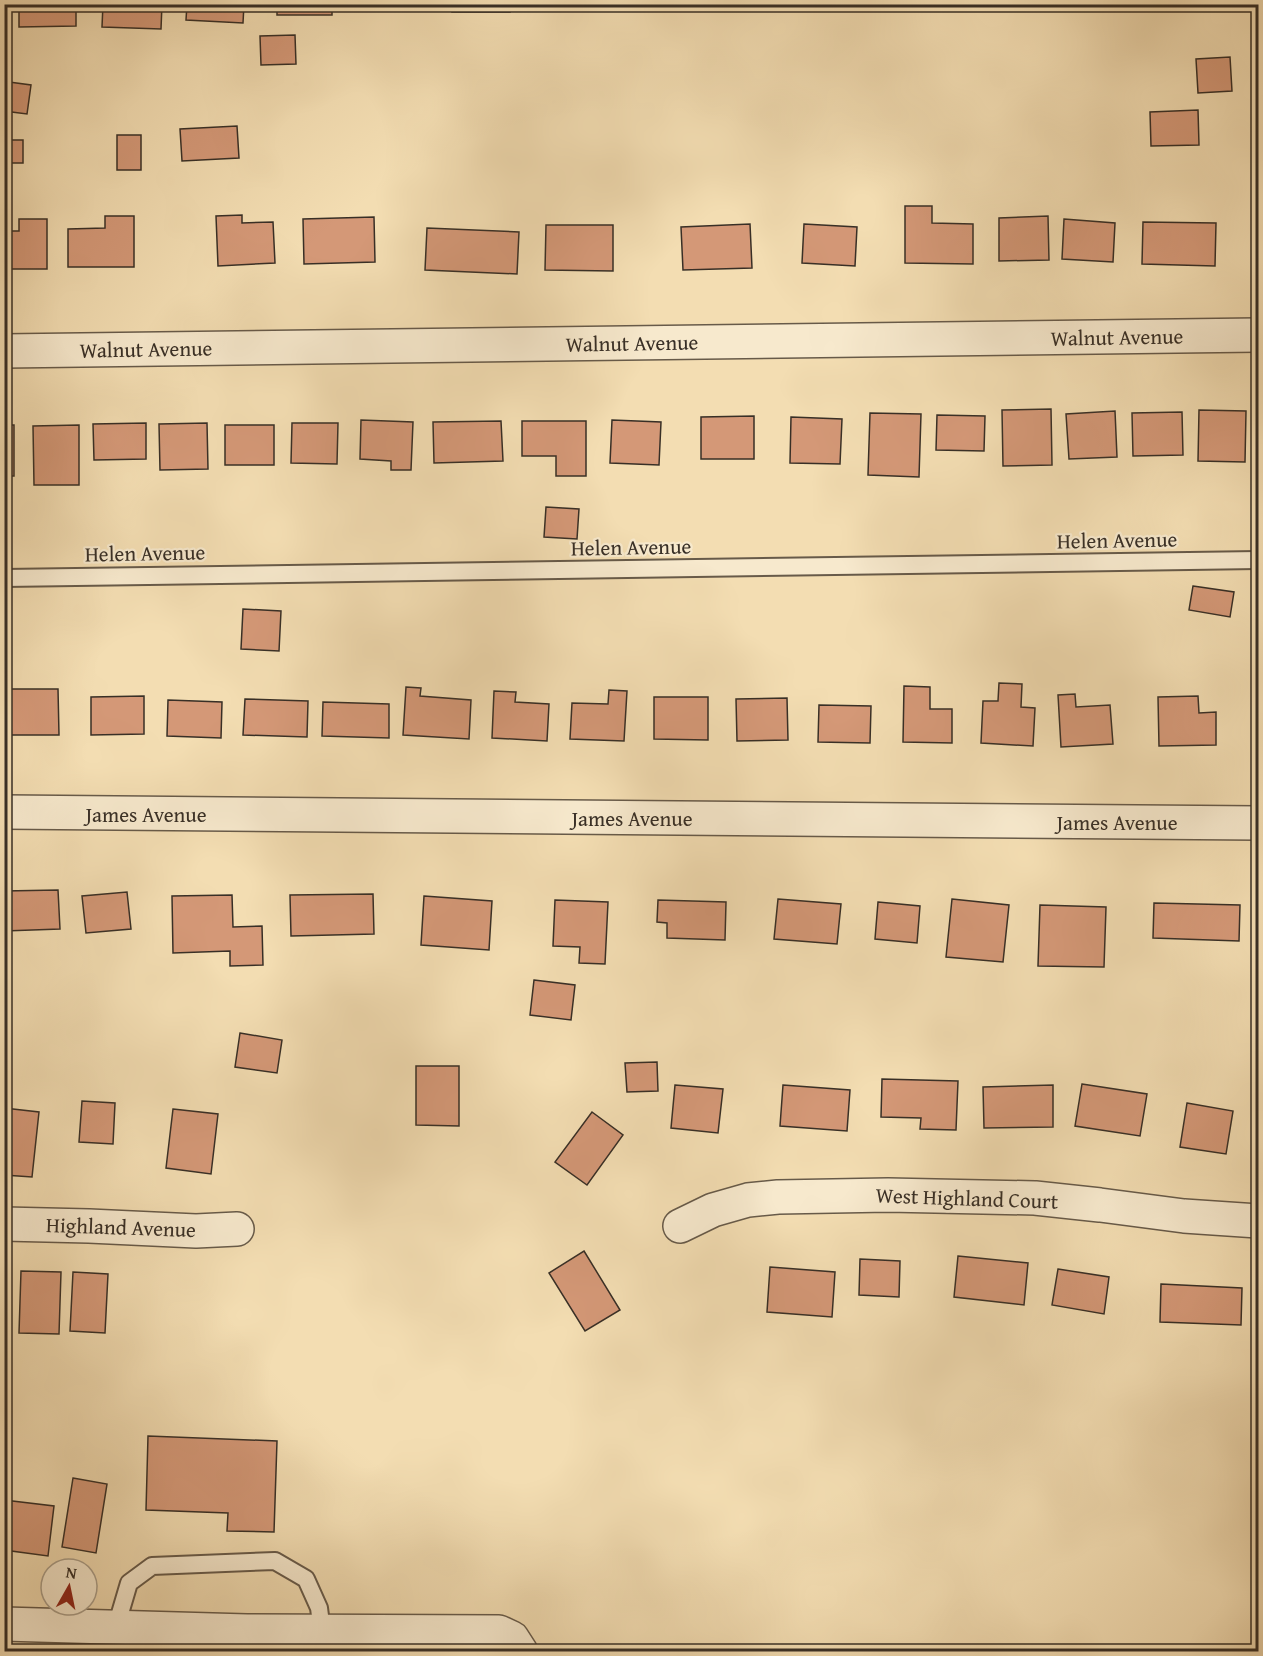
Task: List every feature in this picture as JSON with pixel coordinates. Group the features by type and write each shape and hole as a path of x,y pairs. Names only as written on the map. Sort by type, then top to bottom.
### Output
{"street":[{"name":"Walnut Avenue","path":"4,351 1258,335"},
{"name":"James Avenue","path":"4,812 1258,823"},
{"name":"West Highland Court","path":"680,1226 713,1210 748,1200 778,1197 888,1195 1035,1198 1184,1216 1258,1221"},
{"name":"Highland Avenue","path":"4,1224 196,1231 237,1229"},
{"path":"4,1624 322,1631 499,1632 512,1638 521,1652"}],"lane":[{"name":"Helen Avenue","path":"4,578 1258,560"},
{"path":"116,1627 129,1583 152,1566 275,1561 306,1579 320,1608 322,1631"}],"building":[{"path":"19,4 76,4 76,26 19,27"},
{"path":"103,4 162,4 161,29 102,27"},
{"path":"187,4 244,4 243,23 186,20"},
{"path":"277,4 332,4 332,15 277,15"},
{"path":"452,4 510,4 510,12 452,12"},
{"path":"724,4 785,4 785,9 724,8"},
{"path":"295,35 296,64 261,65 260,36"},
{"path":"1230,57 1232,91 1198,93 1196,59"},
{"path":"9,82 31,85 27,114 4,111"},
{"path":"1198,110 1199,145 1151,146 1150,112"},
{"path":"237,126 239,158 182,161 180,129"},
{"path":"117,135 141,135 141,170 117,170"},
{"path":"5,140 23,140 23,163 5,163"},
{"path":"905,206 932,206 932,223 973,224 973,264 905,263"},
{"path":"242,215 242,223 273,222 275,263 218,266 216,216"},
{"path":"105,216 134,216 134,267 68,267 68,229 105,228"},
{"path":"1048,216 1049,260 999,261 999,218"},
{"path":"374,217 375,262 304,264 303,219"},
{"path":"19,219 47,219 47,269 4,269 4,231 19,231"},
{"path":"1064,219 1115,223 1113,262 1062,259"},
{"path":"1143,222 1216,223 1215,266 1142,264"},
{"path":"750,224 752,268 683,270 681,227"},
{"path":"804,224 857,227 855,266 802,263"},
{"path":"546,225 613,225 613,271 545,270"},
{"path":"427,228 519,232 517,274 425,270"},
{"path":"1051,409 1052,465 1003,466 1002,410"},
{"path":"1199,410 1246,411 1245,462 1198,461"},
{"path":"1115,411 1117,457 1069,459 1066,414"},
{"path":"1182,412 1183,455 1133,456 1132,413"},
{"path":"870,413 921,414 919,477 868,475"},
{"path":"937,415 985,416 984,451 936,450"},
{"path":"754,416 754,459 701,459 701,417"},
{"path":"791,417 842,419 840,464 790,463"},
{"path":"361,420 413,422 411,470 391,470 391,461 360,459"},
{"path":"612,420 661,422 659,465 610,463"},
{"path":"501,421 503,461 434,463 433,422"},
{"path":"522,421 586,421 586,476 556,476 556,456 522,456"},
{"path":"146,423 146,459 94,460 93,424"},
{"path":"207,423 208,469 160,470 159,424"},
{"path":"292,423 338,423 337,464 291,463"},
{"path":"4,425 14,425 14,476 4,476"},
{"path":"79,425 79,485 34,485 33,426"},
{"path":"225,425 274,425 274,465 225,465"},
{"path":"546,507 579,509 577,539 544,537"},
{"path":"1193,586 1234,592 1230,617 1189,610"},
{"path":"243,609 281,611 279,651 241,649"},
{"path":"999,683 1022,684 1021,707 1035,708 1033,746 981,743 983,701 998,701"},
{"path":"904,686 930,687 930,709 952,709 952,743 903,742"},
{"path":"406,687 421,688 420,696 471,700 469,739 403,735"},
{"path":"11,689 58,689 59,735 11,735"},
{"path":"609,690 627,691 624,741 570,739 572,703 608,704"},
{"path":"494,691 516,692 515,702 549,704 547,741 492,738"},
{"path":"1075,694 1076,707 1110,705 1113,744 1061,747 1058,695"},
{"path":"144,696 144,734 91,735 91,697"},
{"path":"1198,696 1199,713 1216,712 1216,745 1159,746 1158,697"},
{"path":"654,697 708,697 708,740 654,739"},
{"path":"787,698 788,740 737,741 736,699"},
{"path":"245,699 308,701 307,737 243,735"},
{"path":"168,700 222,702 221,738 167,736"},
{"path":"323,702 389,704 389,738 322,736"},
{"path":"819,705 871,706 870,743 818,742"},
{"path":"58,890 60,929 4,931 4,891"},
{"path":"127,892 131,929 86,933 82,896"},
{"path":"373,894 374,934 291,936 290,895"},
{"path":"232,895 233,927 262,926 263,965 230,966 230,951 173,953 172,896"},
{"path":"424,896 492,901 489,950 421,945"},
{"path":"778,899 841,904 837,944 774,939"},
{"path":"952,899 1009,905 1003,962 946,957"},
{"path":"555,900 608,902 605,964 579,963 580,947 553,946"},
{"path":"658,900 726,902 725,940 667,938 667,923 657,922"},
{"path":"878,902 920,906 917,943 875,939"},
{"path":"1154,903 1240,905 1239,941 1153,938"},
{"path":"1040,905 1106,907 1104,967 1038,966"},
{"path":"534,980 575,985 571,1020 530,1015"},
{"path":"240,1033 282,1040 277,1073 235,1067"},
{"path":"657,1062 658,1091 627,1092 625,1063"},
{"path":"416,1066 459,1066 459,1126 416,1125"},
{"path":"882,1079 958,1081 956,1130 920,1129 921,1118 881,1117"},
{"path":"1082,1084 1147,1094 1140,1136 1075,1126"},
{"path":"675,1085 723,1089 718,1133 671,1128"},
{"path":"783,1085 850,1090 847,1131 780,1126"},
{"path":"1053,1085 1053,1127 984,1128 983,1087"},
{"path":"82,1101 115,1103 113,1144 79,1142"},
{"path":"1187,1103 1233,1111 1226,1154 1180,1147"},
{"path":"4,1108 39,1112 32,1177 4,1175"},
{"path":"173,1109 218,1114 211,1174 166,1168"},
{"path":"592,1112 623,1135 587,1185 555,1162"},
{"path":"584,1251 620,1310 585,1331 549,1273"},
{"path":"958,1256 1028,1263 1024,1305 954,1297"},
{"path":"860,1259 900,1261 899,1297 859,1295"},
{"path":"770,1267 835,1272 832,1317 767,1312"},
{"path":"1058,1269 1109,1277 1104,1314 1052,1305"},
{"path":"21,1271 61,1272 59,1334 19,1333"},
{"path":"73,1272 108,1274 105,1333 70,1331"},
{"path":"1161,1284 1242,1288 1241,1325 1160,1322"},
{"path":"148,1436 277,1441 274,1532 227,1531 228,1513 146,1510"},
{"path":"73,1478 107,1484 96,1553 62,1547"},
{"path":"4,1500 54,1506 48,1556 4,1550"}]}
